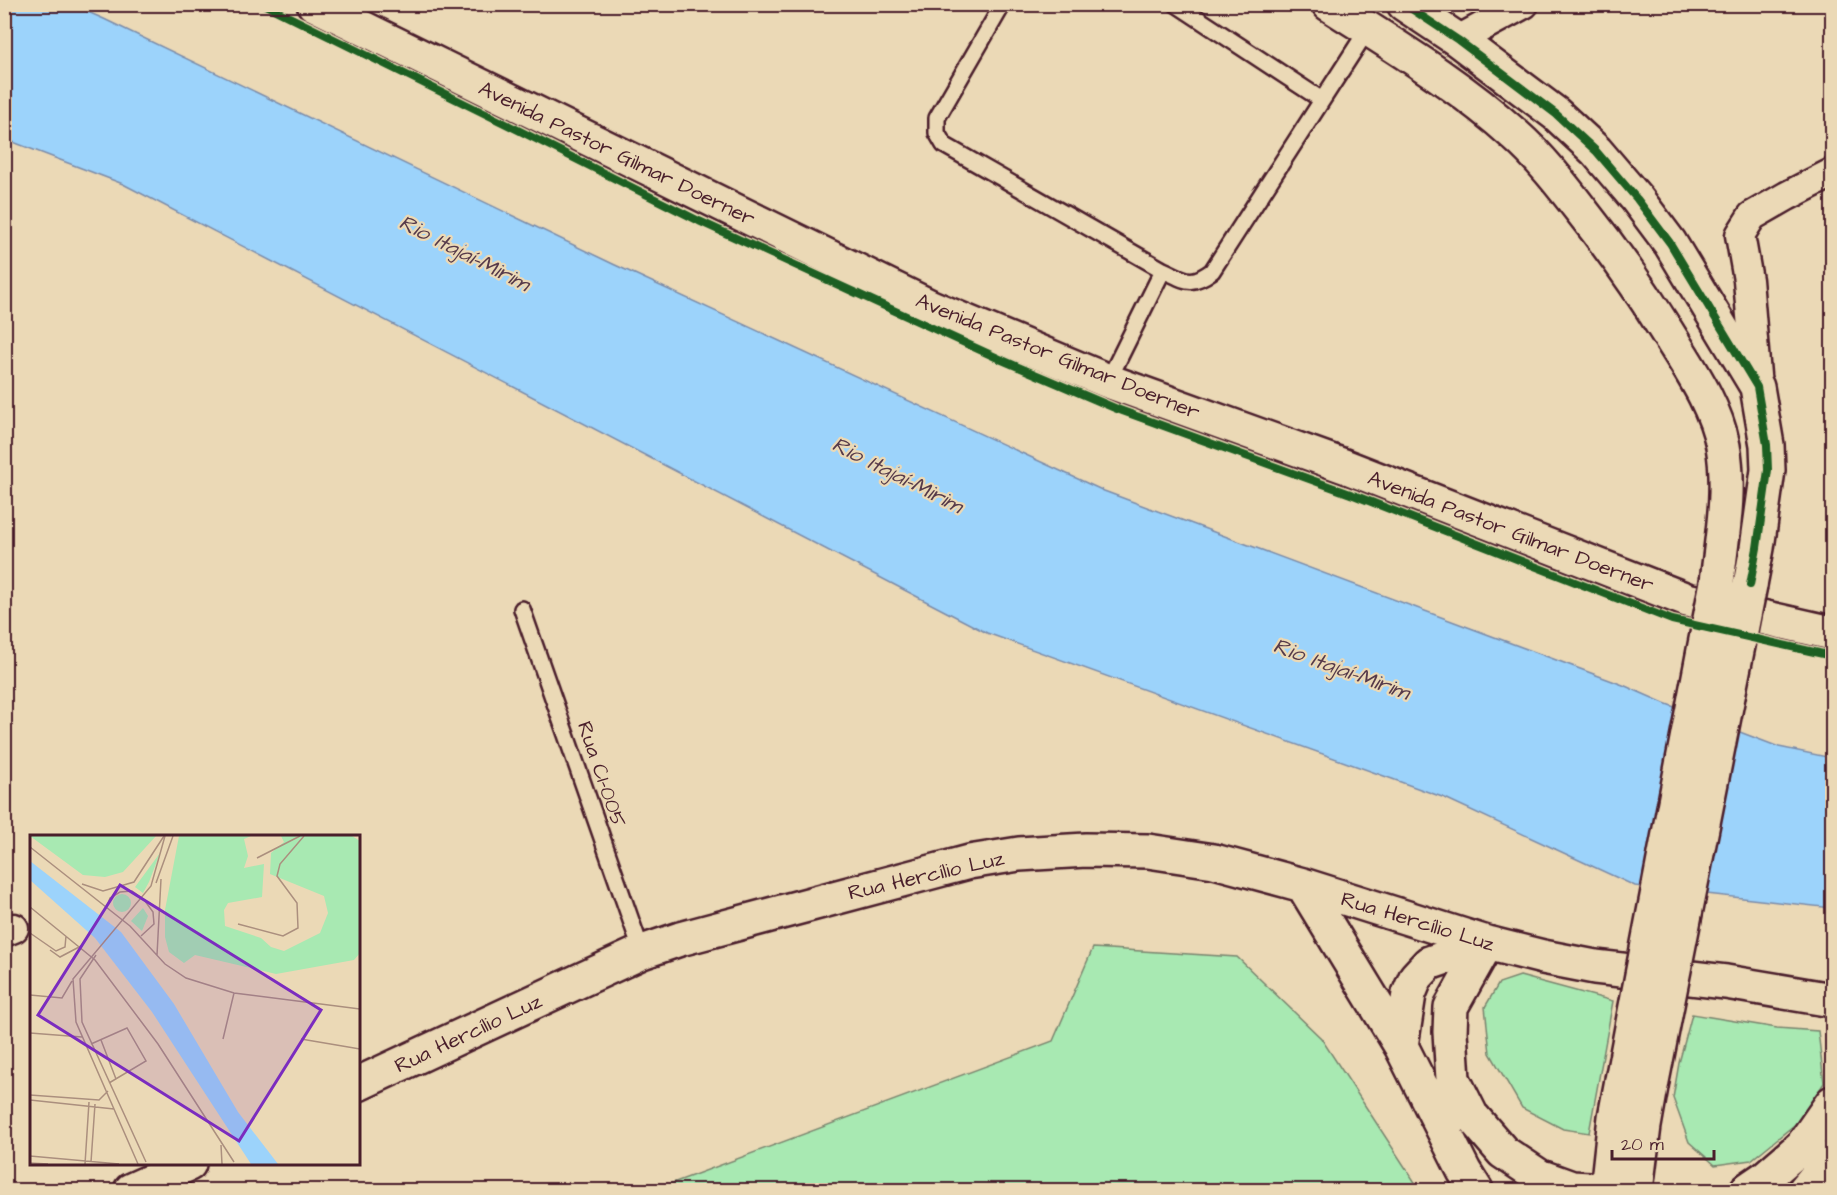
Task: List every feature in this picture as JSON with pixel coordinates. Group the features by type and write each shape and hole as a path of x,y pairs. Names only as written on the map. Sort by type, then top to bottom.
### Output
{"main road":[{"name":"Avenida Pastor Gilmar Doerner","path":"314,4 931,307 1108,381 1344,466 1687,600 1833,633"},
{"path":"1329,4 1439,75 1516,135 1568,192 1610,247 1656,315 1713,411 1722,445 1727,480 1718,582 1637,1081"},
{"path":"1404,4 1458,40 1556,114 1596,151 1637,199 1670,243 1757,387 1767,445 1768,470 1750,585 1629,1122 1606,1191 1572,1188 1539,1176 1503,1152 1471,1115 1453,1079 1451,1007 1487,943"},
{"name":"Rua Hercílio Luz","path":"360,1083 642,952 680,939 969,862 1019,854 1086,850 1148,851 1214,861 1303,885 1487,943 1543,957 1595,967 1726,982 1832,1001"},
{"path":"1303,885 1401,1046 1476,1191"},
{"path":"1401,1046 1409,994 1416,977 1429,963 1487,943"},
{"path":"1747,1191 1802,1146 1833,1103"},
{"path":"1629,1122 1636,1191"},
{"path":"1805,1191 1833,1158"},
{"path":"131,1191 187,1165"}],"street":[{"path":"1458,40 1524,4"},
{"path":"1757,387 1748,280 1740,235 1752,216 1833,173"}],"lane":[{"path":"1003,4 937,118 937,133 944,145 1163,270 1187,281 1200,280 1212,271 1368,29"},
{"path":"1176,4 1322,100"},
{"path":"1108,381 1163,270"},
{"name":"Rua C1-005","path":"522,609 642,952"}],"green space":[{"path":"1093,948 1237,957 1321,1038 1420,1190 654,1190 1053,1041"},
{"path":"1520,976 1613,1001 1589,1133 1563,1129 1522,1108 1490,1053 1485,1007 1499,983"},
{"path":"1692,1014 1777,1028 1818,1031 1824,1083 1798,1122 1751,1160 1715,1165 1689,1142 1673,1098 1679,1063"}],"water":[{"name":"Rio Itajaí-Mirim","path":"4,5 72,5 104,19 613,264 1104,491 1623,685 1779,747 1832,758 1832,908 1635,886 1445,798 987,633 123,184 5,139"}],"cycle path":[{"path":"263,4 699,221 1002,360 1117,409 1356,496 1672,620 1832,656"},
{"path":"1404,4 1458,40 1556,114 1596,151 1637,199 1670,243 1757,387 1767,445 1768,470 1750,585"}]}
